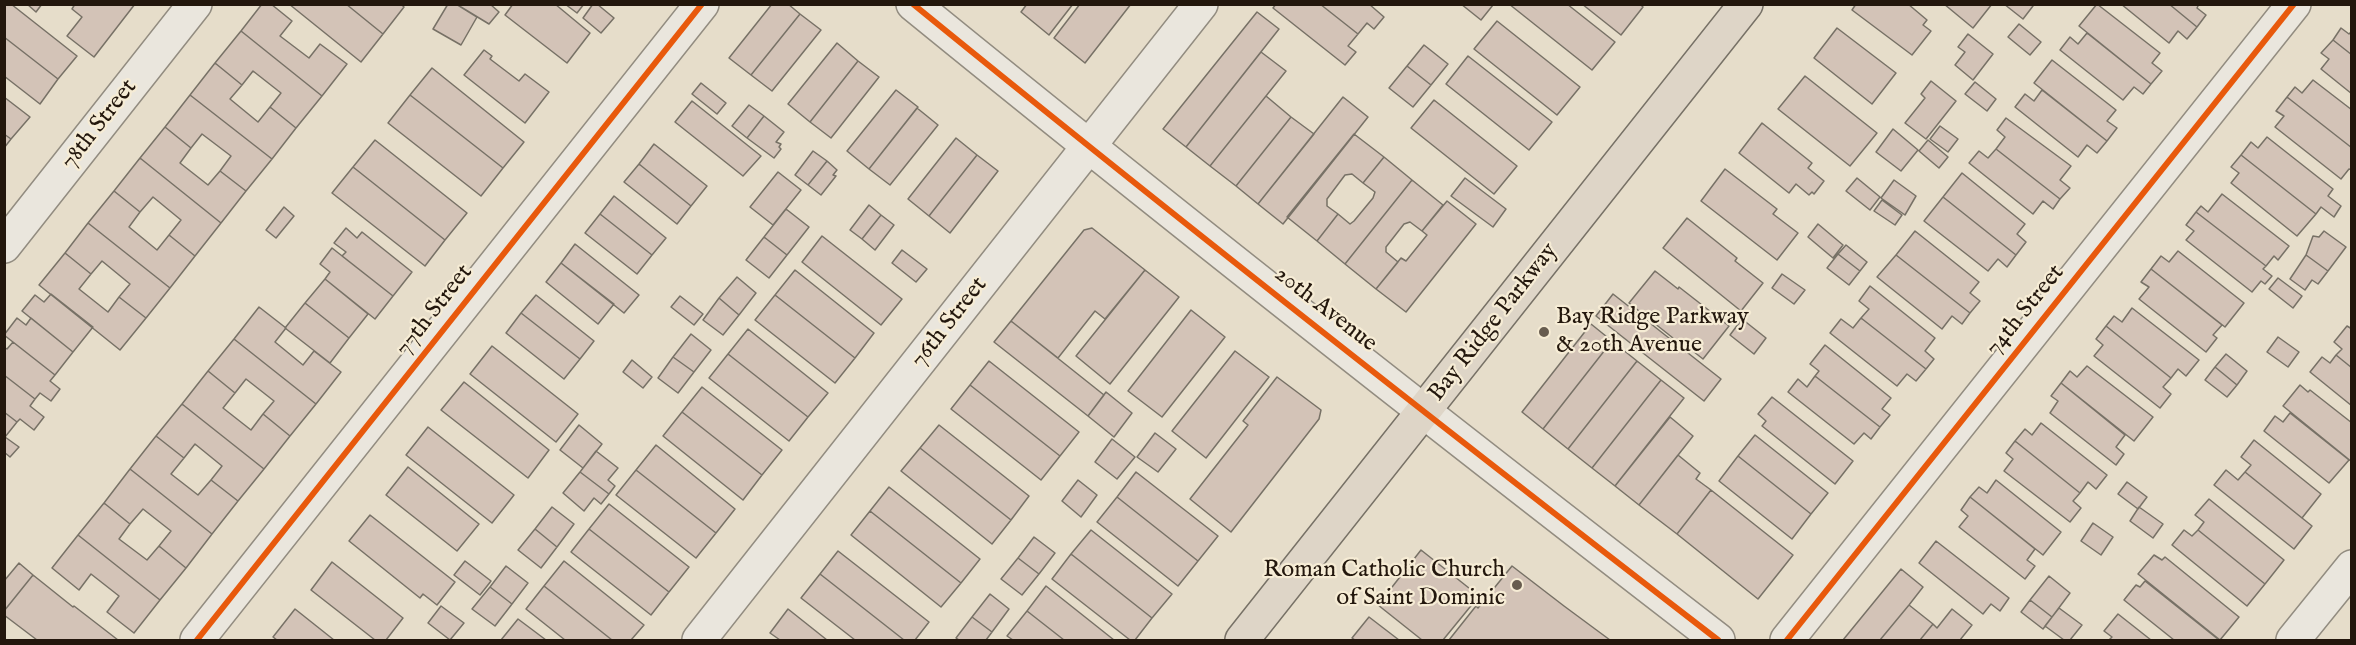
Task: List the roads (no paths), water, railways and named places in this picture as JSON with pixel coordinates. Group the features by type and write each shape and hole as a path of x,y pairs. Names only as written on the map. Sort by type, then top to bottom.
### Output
{"main road":[{"name":"Bay Ridge Parkway","path":"1242,640 1746,4"}],"street":[{"name":"78th Street","path":"4,246 195,4"},
{"name":"77th Street","path":"197,640 702,4"},
{"name":"20th Avenue","path":"913,4 1089,147 1424,412 1718,640"},
{"name":"76th Street","path":"699,640 1201,4"},
{"name":"74th Street","path":"1787,640 2294,4"},
{"path":"2293,640 2352,567"}],"place":[{"name":"Bay Ridge Parkway & 20th Avenue","path":"1544,332"},
{"name":"Roman Catholic Church of Saint Dominic","path":"1517,585"}]}
